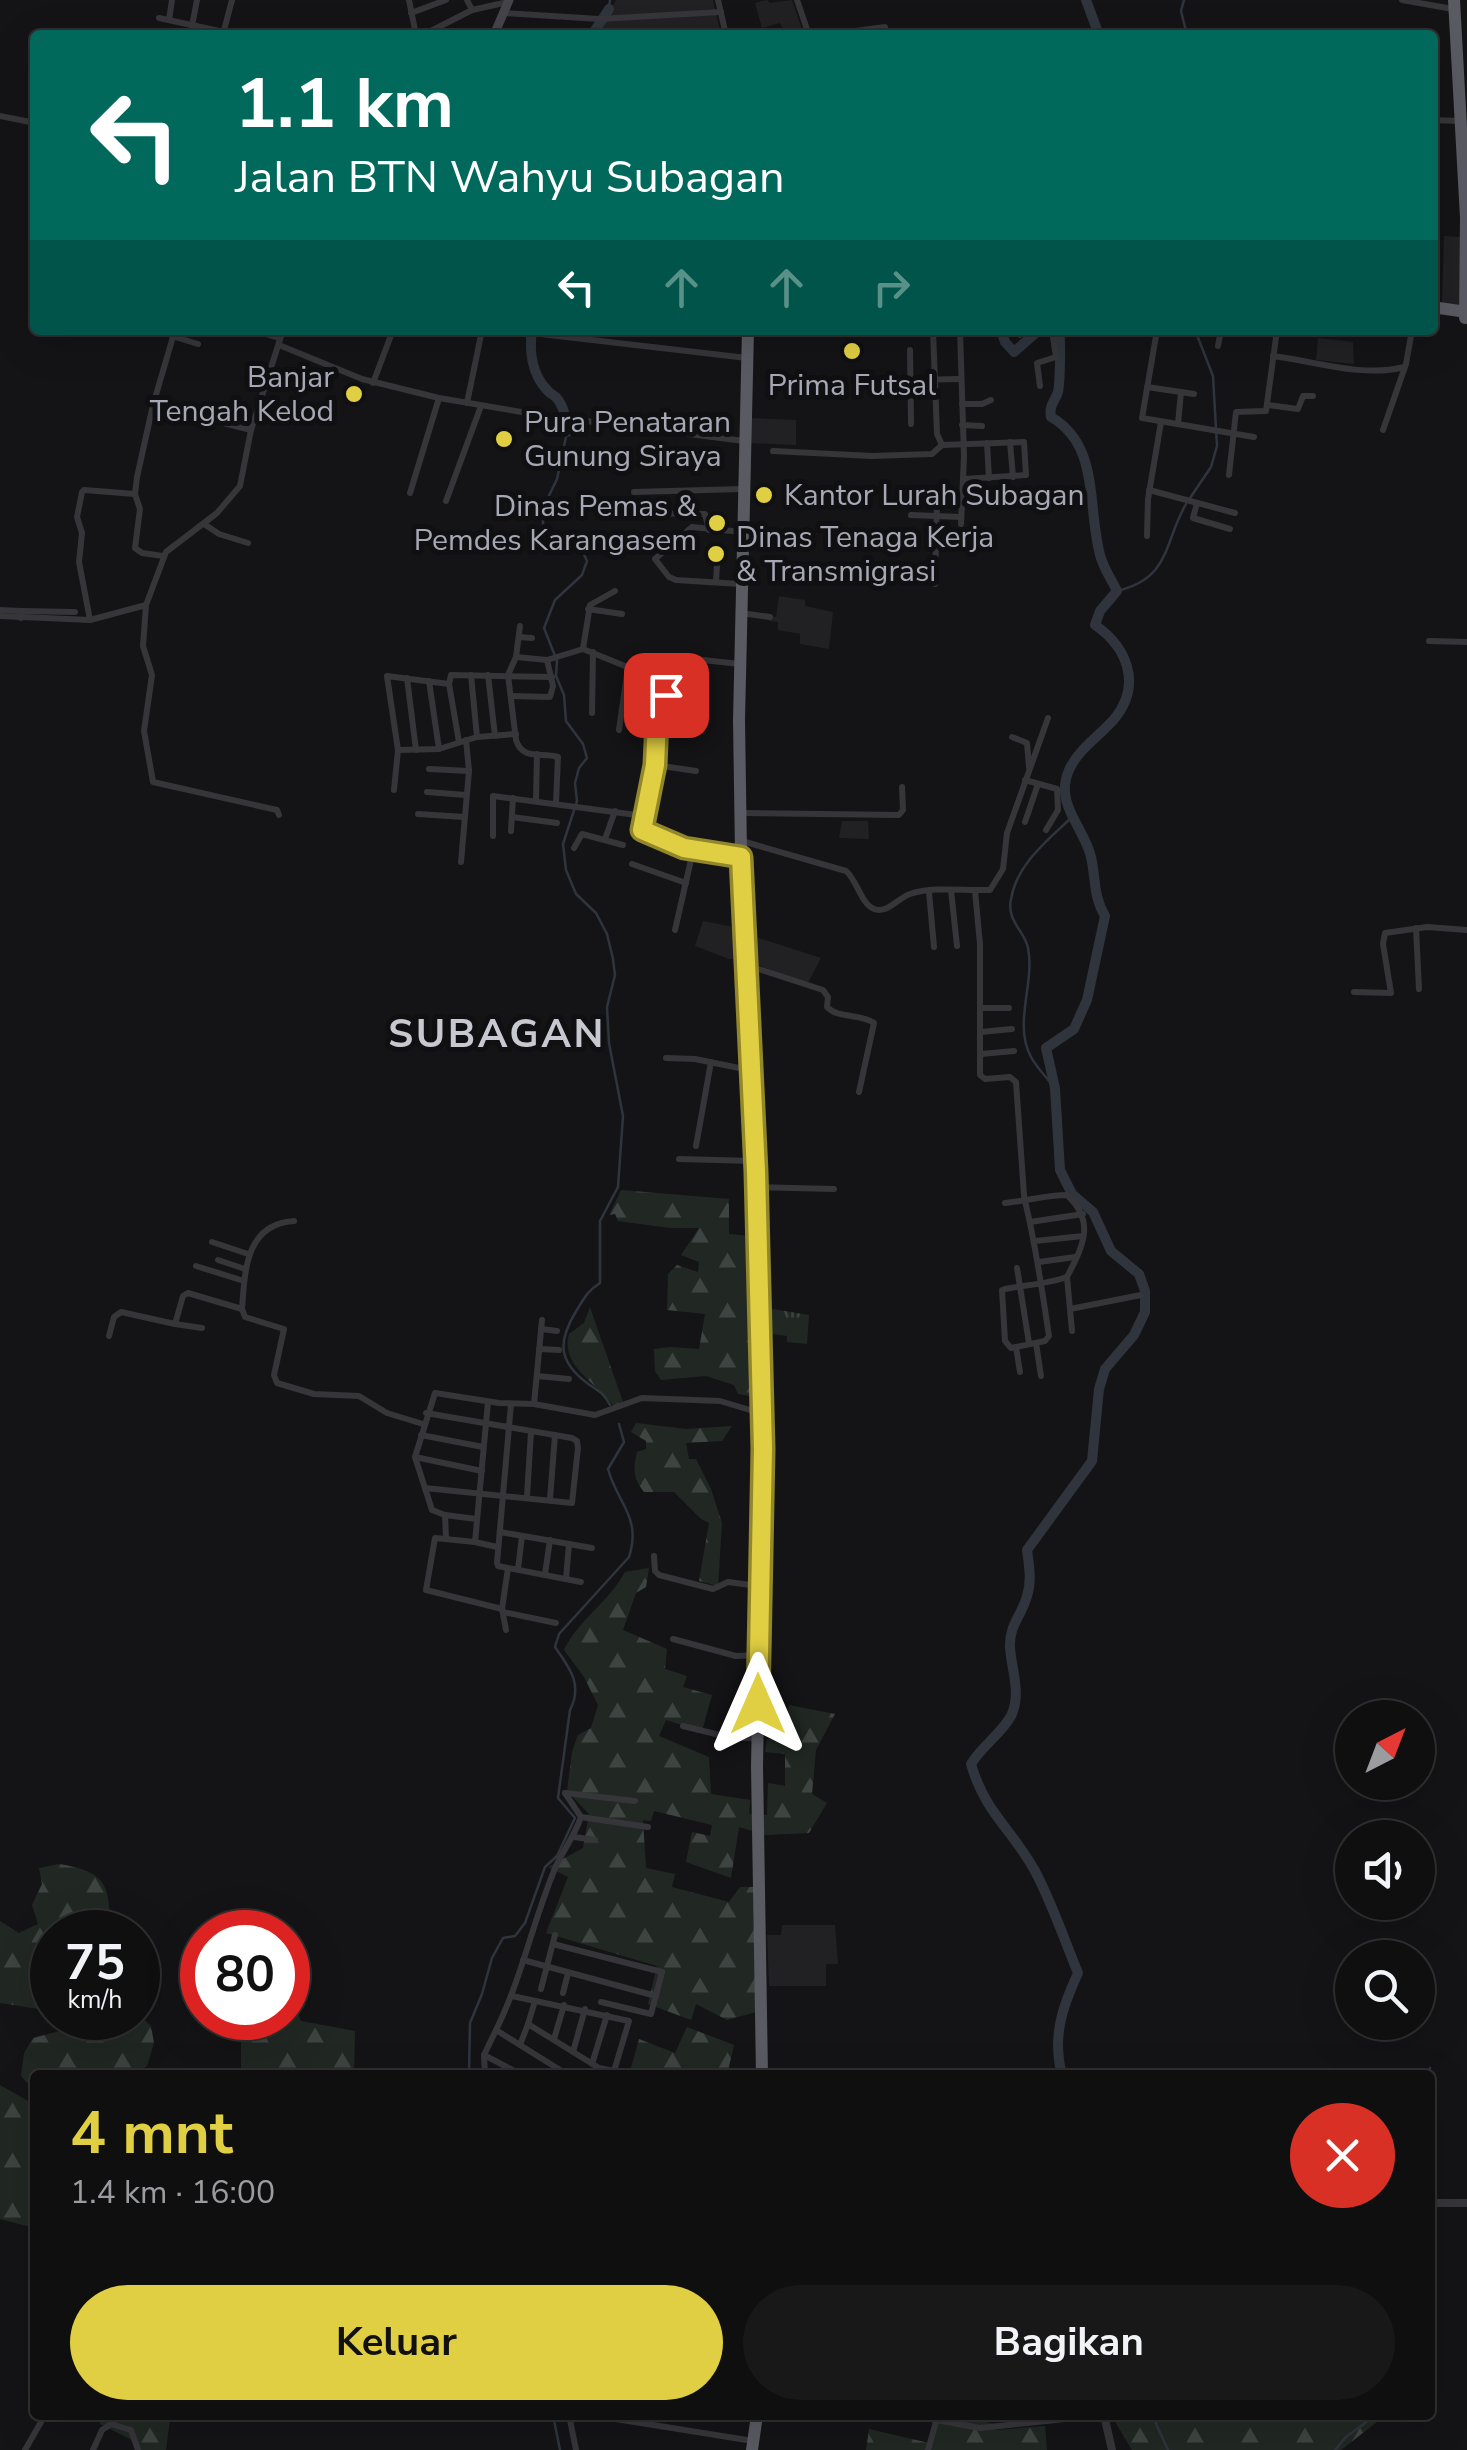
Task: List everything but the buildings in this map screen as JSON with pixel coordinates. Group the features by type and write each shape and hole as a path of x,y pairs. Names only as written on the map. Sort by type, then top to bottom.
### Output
{"highway":[{"path":"1438,311 1466,315 1462,34 1454,5"},
{"path":"748,335 740,584 741,857 755,1161 763,1466 758,1586 762,2070"},
{"path":"753,2446 756,2420"}],"main road":[{"path":"496,30 508,1"}],"street":[{"path":"169,20 172,0"},
{"path":"192,26 197,0"},
{"path":"225,30 232,0"},
{"path":"409,0 415,30"},
{"path":"411,13 431,2 446,0"},
{"path":"467,0 472,10"},
{"path":"718,0 725,30"},
{"path":"796,0 806,30"},
{"path":"1402,0 1454,5"},
{"path":"434,30 472,10 508,1"},
{"path":"502,13 602,19 721,12"},
{"path":"159,18 208,30"},
{"path":"864,30 886,27"},
{"path":"0,116 30,122"},
{"path":"1438,120 1461,121"},
{"path":"163,556 135,548 140,506 135,494 153,406 173,335"},
{"path":"178,335 198,344"},
{"path":"373,382 390,335"},
{"path":"467,403 481,335"},
{"path":"538,335 747,358"},
{"path":"621,343 622,335"},
{"path":"933,335 937,434 942,445"},
{"path":"911,516 961,520 964,445 960,335"},
{"path":"1040,386 1037,363 1055,359 1053,335"},
{"path":"1156,335 1141,418 1254,437"},
{"path":"1218,346 1219,335"},
{"path":"1266,409 1276,335"},
{"path":"1384,430 1411,335"},
{"path":"279,815 277,810 153,782 144,731 152,675 144,646 146,605 163,556 204,524 240,486 251,430 281,338 373,382 439,398 744,440"},
{"path":"910,350 911,424"},
{"path":"1273,356 1362,368 1404,367"},
{"path":"911,380 960,379"},
{"path":"1147,386 1194,394"},
{"path":"1178,424 1182,392"},
{"path":"1229,475 1237,410 1298,409 1302,397 1313,396"},
{"path":"410,493 439,398"},
{"path":"962,404 991,400"},
{"path":"153,406 251,430"},
{"path":"446,501 481,406"},
{"path":"1147,536 1161,422"},
{"path":"962,426 982,426"},
{"path":"1010,442 1013,476"},
{"path":"773,451 909,455 932,454 942,445 1024,442 1028,472 1025,476 963,480"},
{"path":"987,443 990,478"},
{"path":"634,492 743,489"},
{"path":"90,620 79,562 82,532 77,517 83,490 135,494"},
{"path":"1150,490 1234,514"},
{"path":"935,584 937,500"},
{"path":"1197,503 1193,518 1230,529"},
{"path":"624,514 705,514 708,530"},
{"path":"204,524 219,534 248,543"},
{"path":"740,584 676,580 655,561 688,528 742,532"},
{"path":"716,581 717,565"},
{"path":"583,648 588,609 593,602 615,591"},
{"path":"0,613 90,620 146,605"},
{"path":"588,609 622,614"},
{"path":"21,614 75,612"},
{"path":"740,612 770,617"},
{"path":"520,626 516,657 508,675 516,734 522,752 558,757 556,802"},
{"path":"519,636 532,638"},
{"path":"1429,641 1467,642"},
{"path":"516,657 548,659 583,648 628,667 674,672"},
{"path":"592,713 593,652"},
{"path":"740,664 675,657 667,694 658,698 655,765 644,832 694,851 741,857"},
{"path":"511,696 550,698 554,691 548,659"},
{"path":"619,730 628,667"},
{"path":"472,675 477,737"},
{"path":"488,675 495,736"},
{"path":"394,790 398,750 387,676 450,684"},
{"path":"461,862 469,771 451,676 552,677"},
{"path":"407,678 416,750"},
{"path":"429,682 439,749"},
{"path":"656,716 682,718"},
{"path":"742,841 846,871 875,910 885,909 910,894 990,890 999,878 1007,832 1048,718"},
{"path":"398,750 439,749 477,737 516,734"},
{"path":"1012,737 1027,743 1030,768"},
{"path":"536,800 537,754"},
{"path":"655,765 696,772"},
{"path":"429,769 469,771"},
{"path":"1025,780 1057,789 1058,810 1046,830"},
{"path":"1025,822 1038,784"},
{"path":"741,813 898,815 904,810 902,788"},
{"path":"428,792 466,795"},
{"path":"492,836 493,796 644,816"},
{"path":"511,831 513,798"},
{"path":"605,840 614,811"},
{"path":"418,814 464,817"},
{"path":"512,817 557,822"},
{"path":"574,848 581,834 623,844"},
{"path":"675,930 694,851"},
{"path":"632,864 686,884"},
{"path":"952,890 957,946"},
{"path":"975,890 982,1078 1010,1077 1016,1082 1025,1201 1039,1262 1041,1282 1049,1336 1047,1340 1009,1348 1000,1294 1005,1288 1020,1286 1041,1282 1067,1278"},
{"path":"929,892 934,947"},
{"path":"1354,992 1392,993 1384,932 1416,928 1467,930"},
{"path":"1416,928 1419,989"},
{"path":"745,965 823,990 832,1013 874,1022 859,1092"},
{"path":"980,1008 1009,1008"},
{"path":"981,1032 1012,1029"},
{"path":"981,1054 1014,1051"},
{"path":"666,1058 750,1070"},
{"path":"696,1146 712,1062"},
{"path":"679,1160 755,1161"},
{"path":"755,1186 834,1189"},
{"path":"1005,1203 1068,1195 1084,1214 1086,1226 1067,1278 1072,1331"},
{"path":"1030,1222 1084,1214"},
{"path":"294,1221 272,1226 255,1242 245,1270 245,1317 284,1329 274,1375 277,1383 314,1394 359,1396 386,1413 423,1424"},
{"path":"1035,1241 1083,1236"},
{"path":"212,1242 248,1254"},
{"path":"1039,1262 1076,1257"},
{"path":"218,1260 245,1270"},
{"path":"196,1266 244,1281"},
{"path":"1017,1268 1041,1376"},
{"path":"175,1324 183,1296 188,1292 242,1310"},
{"path":"1070,1309 1141,1295"},
{"path":"109,1336 114,1318 121,1312 202,1328"},
{"path":"534,1404 542,1325 557,1331"},
{"path":"1016,1347 1020,1372"},
{"path":"540,1349 558,1350"},
{"path":"537,1376 569,1378"},
{"path":"476,1519 432,1510 414,1457 426,1413 437,1392 595,1415 642,1398 720,1400 761,1413"},
{"path":"475,1542 488,1402"},
{"path":"511,1404 497,1565 582,1582"},
{"path":"424,1488 572,1503 577,1442 426,1413"},
{"path":"527,1496 531,1432"},
{"path":"421,1435 483,1447"},
{"path":"550,1500 555,1435"},
{"path":"414,1457 482,1471"},
{"path":"445,1515 446,1538"},
{"path":"500,1532 592,1548"},
{"path":"518,1569 522,1536"},
{"path":"498,1547 436,1537 426,1591 556,1623"},
{"path":"546,1574 550,1540"},
{"path":"566,1578 569,1544"},
{"path":"654,1556 654,1571 659,1575 716,1589 728,1582 758,1586"},
{"path":"506,1630 502,1611 508,1568"},
{"path":"673,1638 722,1654 758,1655"},
{"path":"683,1726 732,1738 758,1738"},
{"path":"634,1801 565,1793 582,1817 648,1826"},
{"path":"485,2070 484,2055 512,1996 557,1865 582,1817"},
{"path":"574,1837 595,1840"},
{"path":"542,1989 555,1934"},
{"path":"553,1944 662,1972 651,2014 601,2002"},
{"path":"524,1960 656,1996"},
{"path":"563,1993 568,1972"},
{"path":"512,1996 630,2022 615,2070"},
{"path":"520,2045 535,2001"},
{"path":"554,2040 564,2005"},
{"path":"573,2052 585,2010"},
{"path":"528,2024 596,2069 607,2015"},
{"path":"496,2030 560,2070"},
{"path":"484,2055 512,2070"},
{"path":"1435,2204 1467,2203"},
{"path":"25,2450 43,2420"},
{"path":"570,2420 576,2450"},
{"path":"615,2420 753,2446"},
{"path":"928,2420 980,2428 1056,2420"},
{"path":"1104,2420 1112,2450"},
{"path":"928,2450 936,2422"},
{"path":"93,2450 102,2430 112,2424 131,2430 138,2450"}],"shaded area":[{"path":"616,0 713,0 720,30 599,30"},
{"path":"792,0 802,30 783,30 780,23 762,28 755,3"},
{"path":"1444,236 1462,237 1463,310 1442,306"},
{"path":"1318,338 1353,342 1354,364 1316,360"},
{"path":"750,418 796,420 796,445 749,443"},
{"path":"779,596 805,600 805,606 833,612 829,649 800,644 800,634 778,630 778,622 769,621 770,616 776,617"},
{"path":"842,821 868,821 869,839 839,838"},
{"path":"703,921 738,928 740,959 729,959 695,946"},
{"path":"746,934 821,958 807,985 748,961"},
{"path":"782,1925 835,1925 838,1964 826,1964 826,1986 769,1986 767,1935 781,1935"}],"green space":[{"path":"621,1190 729,1199 729,1234 750,1236 756,1397 738,1394 734,1385 706,1376 661,1380 655,1371 654,1349 699,1349 705,1314 667,1310 668,1274 677,1265 698,1272 699,1262 681,1255 699,1228 618,1221 615,1214 609,1215"},
{"path":"590,1307 624,1405 615,1408 570,1357 569,1334 584,1323"},
{"path":"761,1307 809,1315 807,1344 787,1342 787,1336 760,1332"},
{"path":"636,1423 686,1429 732,1426 722,1441 686,1443 689,1459 696,1459 711,1489 722,1523 718,1586 699,1581 709,1523 674,1492 644,1492 638,1482 637,1452 646,1449 646,1441 631,1432"},
{"path":"649,1568 646,1587 636,1593 623,1630 667,1649 665,1669 687,1676 683,1687 712,1695 702,1731 666,1720 659,1736 709,1757 711,1794 750,1800 749,1814 767,1815 768,1783 785,1786 785,1754 765,1752 767,1739 782,1740 789,1705 835,1714 816,1750 812,1794 827,1803 809,1833 766,1835 739,1827 731,1878 686,1862 692,1832 710,1836 712,1825 654,1811 651,1821 643,1820 646,1868 675,1874 672,1887 729,1902 740,1887 757,1887 756,2012 727,2020 696,2004 691,2020 648,2004 657,1966 546,1933 568,1877 548,1867 583,1848 589,1814 567,1791 578,1735 591,1728 598,1705 564,1650 625,1572"},
{"path":"59,1864 97,1877 107,1892 109,1910 34,1910 32,1905 42,1884 39,1868"},
{"path":"0,1921 19,1933 30,1928 30,2008 0,2003"},
{"path":"310,2023 355,2031 354,2070 241,2070 241,2040 310,2040"},
{"path":"687,2027 734,2045 728,2070 630,2070 639,2039 675,2053"},
{"path":"32,2040 154,2043 147,2066 141,2070 30,2070 30,2085 21,2076 24,2053"},
{"path":"0,2085 30,2102 30,2227 0,2219"},
{"path":"100,2420 170,2420 166,2450 139,2450 138,2443 100,2424"},
{"path":"933,2420 948,2424 949,2420 980,2420 994,2424 996,2430 1045,2426 1047,2450 866,2450 869,2429 929,2443"},
{"path":"1114,2420 1380,2420 1341,2450 1132,2450"}],"waterway":[{"path":"609,9 610,0"},
{"path":"1086,0 1097,30"},
{"path":"1184,0 1181,11 1186,30"},
{"path":"595,30 609,9"},
{"path":"532,335 535,370 561,404 567,432"},
{"path":"1003,335 1014,352 1033,335"},
{"path":"1059,335 1059,387 1051,417 1067,429 1085,460 1100,555 1117,591 1100,611 1095,625 1123,655 1129,679 1128,692 1115,718 1078,755 1065,782 1068,805 1087,846 1105,916 1087,1000 1074,1029 1046,1048 1055,1088 1060,1170 1072,1194 1093,1212 1111,1251 1139,1274 1145,1291 1145,1312 1134,1335 1105,1369 1099,1389 1092,1461 1027,1550 1029,1590 1010,1639 1014,1707 1007,1722 971,1764 991,1808 1035,1871 1078,1973 1060,2023 1061,2070"},
{"path":"1190,498 1211,467 1217,446 1213,376 1197,335"},
{"path":"567,432 557,479 543,508 543,532 557,544 581,548 587,561 582,575 555,600 544,628 557,661 556,676 564,695 566,721 583,744 587,758 579,768 575,783 577,801 563,844 566,870 576,894 596,913 607,934 613,959 615,975 607,1007 609,1043 623,1116 618,1187 600,1221 600,1283 575,1313 566,1333 564,1351 570,1367 610,1405"},
{"path":"1117,591 1147,578 1156,568 1186,504"},
{"path":"1055,1088 1033,1061 1026,1044 1028,948 1010,907 1014,886 1026,864 1071,818"},
{"path":"469,2070 470,2023 492,1958 503,1938 515,1936 525,1923 545,1867 557,1856 575,1818 558,1798 575,1685 555,1647 559,1634 629,1557 630,1521 608,1469 624,1442 619,1424"},
{"path":"554,2420 560,2450"},
{"path":"1154,2420 1168,2450"},
{"path":"1335,2450 1369,2420"}],"place":[{"name":"Prima Futsal","path":"852,351"},
{"name":"Banjar Tengah Kelod","path":"354,394"},
{"name":"Pura Penataran Gunung Siraya","path":"504,439"},
{"name":"Kantor Lurah Subagan","path":"764,495"},
{"name":"Dinas Pemas & Pemdes Karangasem","path":"717,523"},
{"name":"Dinas Tenaga Kerja & Transmigrasi","path":"716,554"}],"district":[{"name":"SUBAGAN","path":"497,1034"}],"route":[{"path":"666,695 658,698 655,765 642,830 694,851 741,857 756,1172 763,1449 758,1704"}]}
